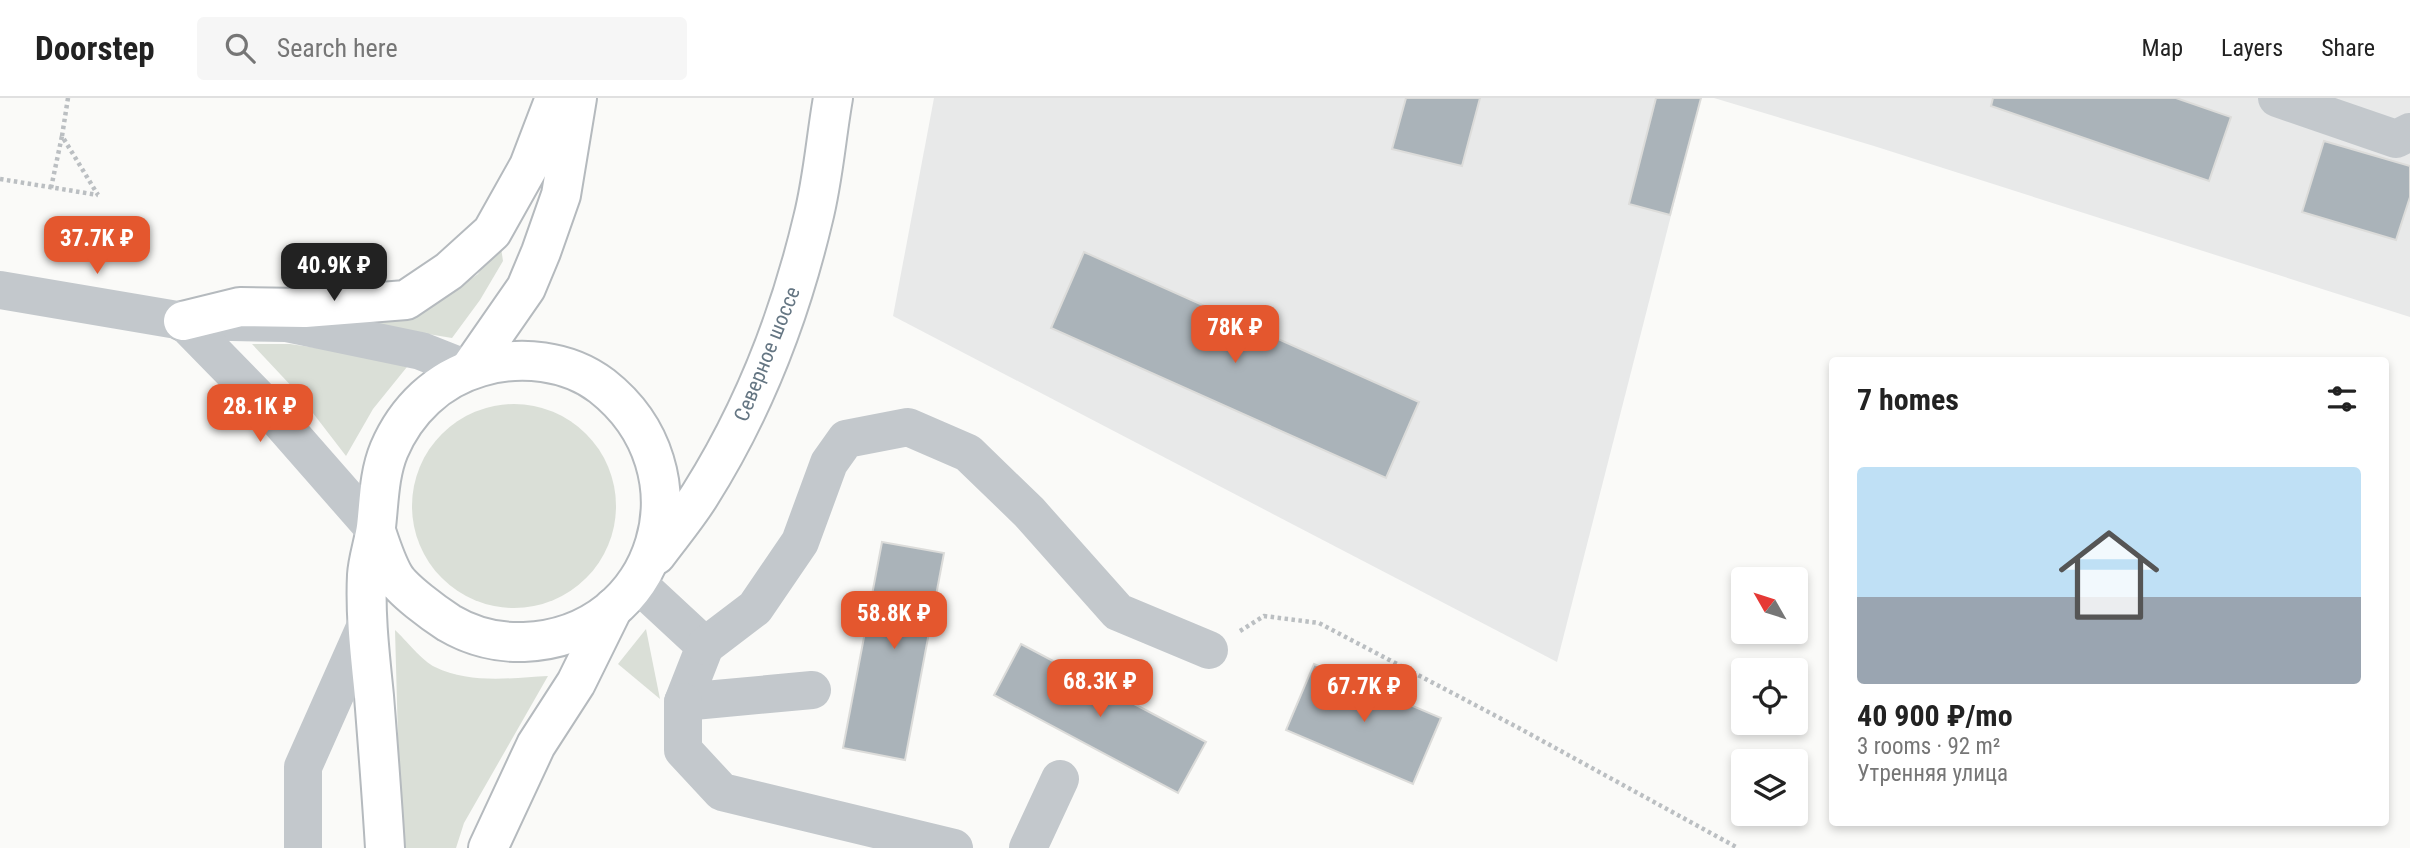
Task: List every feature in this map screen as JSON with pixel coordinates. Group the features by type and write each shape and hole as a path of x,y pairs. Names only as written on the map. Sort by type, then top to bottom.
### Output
{"main road":[{"path":"183,321 240,307 305,308 407,300 449,271 492,232 528,166 555,98"},
{"path":"469,370 507,318 531,276 561,195 577,98"},
{"name":"Северное шоссе","path":"625,595 700,496 743,416 774,346 814,216 833,98"},
{"path":"385,848 367,623 367,573 376,531 382,474 388,452 398,430 412,411 448,380 495,362 522,360 548,363 574,371 598,383 619,400 650,443 662,495 654,548 576,683 536,746 488,848"},
{"path":"376,531 395,579 435,614 458,628 484,638 512,643 539,642 566,635 591,624 625,595"}],"street":[{"path":"2277,98 2396,139 2410,132"},
{"path":"0,290 183,321 286,323 421,351 469,370"},
{"path":"183,321 269,409 376,531"},
{"path":"954,848 722,792 683,750 683,702 705,646 755,608 800,542 829,463 846,439 908,427 968,453 1029,512 1118,612 1209,650"},
{"path":"625,595 705,646"},
{"path":"303,848 303,767 367,623"},
{"path":"683,702 812,690"},
{"path":"1028,848 1060,779"}],"path":[{"path":"51,188 68,98"},
{"path":"0,179 98,195 62,136"},
{"path":"1209,650 1264,616 1319,623 1738,848"}],"shaded area":[{"path":"934,98 1701,98 1557,662 893,316"},
{"path":"1714,98 2410,98 2410,317 1874,146"},
{"path":"500,241 503,261 480,300 452,338 368,324 418,315 478,274"},
{"path":"252,344 290,344 411,362 373,409 346,456 296,391"},
{"path":"514,404 553,412 571,421 586,434 599,449 608,467 616,506 608,545 599,563 586,578 571,591 553,600 514,608 475,600 457,591 442,578 429,563 420,545 412,506 420,467 429,449 442,434 457,421 475,412"},
{"path":"646,629 660,699 618,664"},
{"path":"395,630 425,660 448,672 491,679 548,676 464,823 456,848 401,848"}],"building":[{"path":"1406,98 1480,98 1462,166 1392,149"},
{"path":"1656,98 1701,98 1670,215 1629,204"},
{"path":"1993,98 2176,98 2231,117 2209,181 1991,106"},
{"path":"2324,141 2410,166 2410,197 2396,240 2302,212"},
{"path":"1084,252 1419,402 1386,478 1051,328"},
{"path":"882,542 944,553 905,760 843,748"},
{"path":"1021,644 1206,742 1178,793 994,695"},
{"path":"1314,664 1441,718 1413,784 1286,730"}]}
